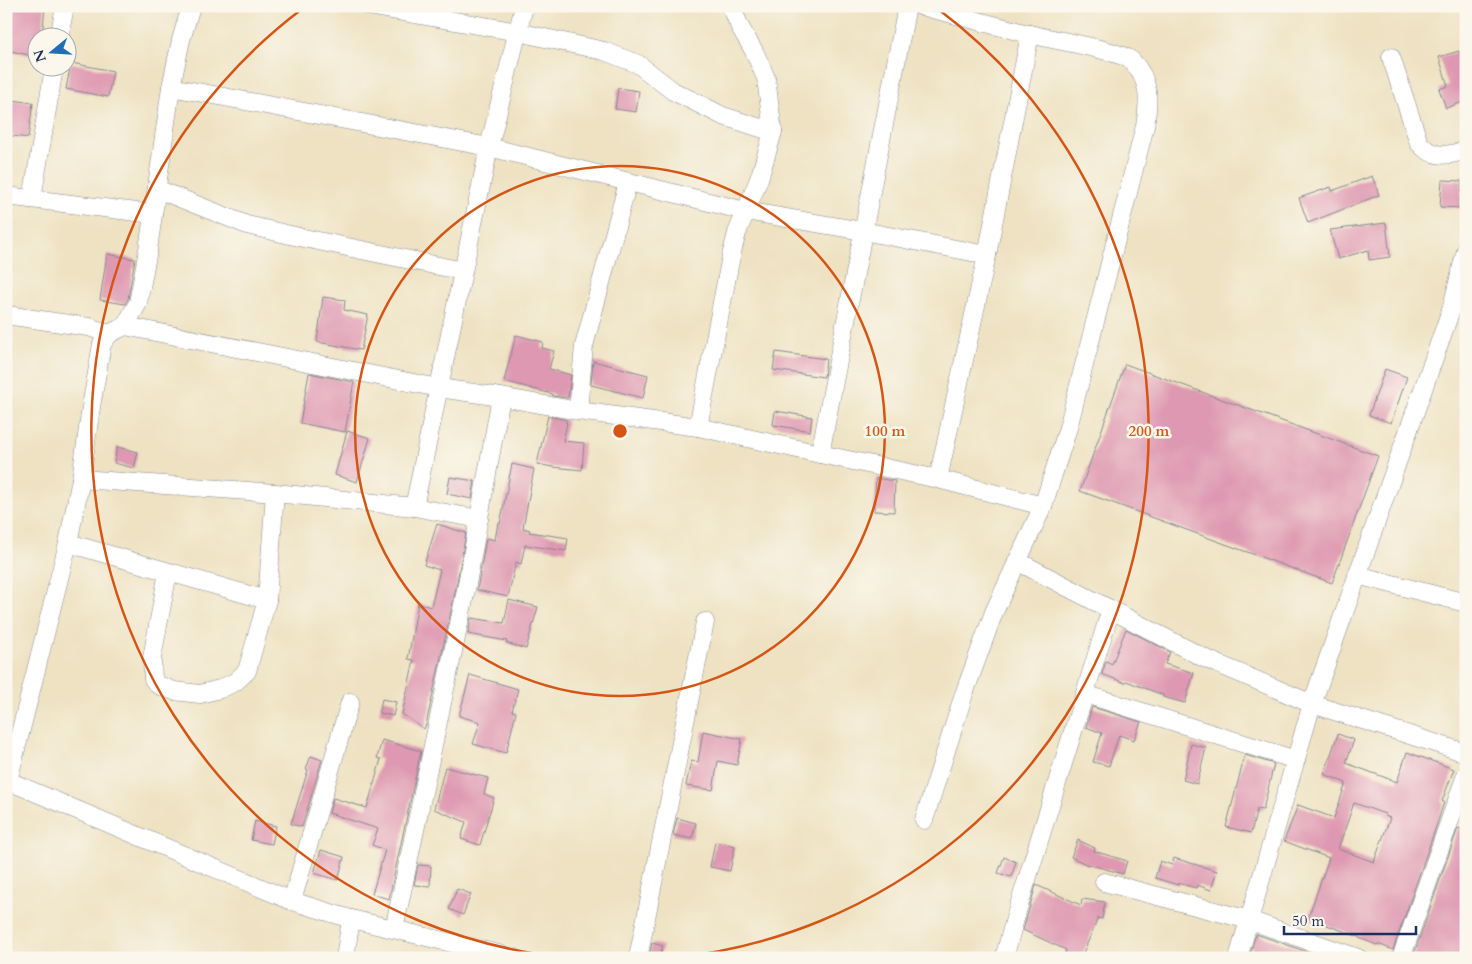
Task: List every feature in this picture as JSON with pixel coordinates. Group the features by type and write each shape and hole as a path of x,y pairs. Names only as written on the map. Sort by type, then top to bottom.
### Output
{"street":[{"path":"61,28 65,6"},
{"path":"191,6 181,40 171,87 138,303 117,330 102,344 81,479 68,543 7,781 292,901 351,919 515,958"},
{"path":"368,6 518,32 604,51 638,64 673,91 723,116 773,132"},
{"path":"414,507 489,148 524,6"},
{"path":"698,427 731,256 745,211 759,179 773,132 766,78 731,6"},
{"path":"820,454 907,6"},
{"path":"921,6 1030,34 1115,53 1131,60 1145,80 1149,100 1145,126 1068,428 1043,506 994,612 967,685 924,820"},
{"path":"938,479 987,256 1030,34"},
{"path":"1392,57 1419,143 1425,150 1438,154 1450,155 1466,150"},
{"path":"32,199 52,78"},
{"path":"171,87 489,148 745,211 863,231 987,256"},
{"path":"578,411 584,346 628,182"},
{"path":"156,189 247,225 463,271"},
{"path":"6,196 153,214"},
{"path":"1238,958 1312,704 1452,308 1466,250"},
{"path":"6,315 89,328 117,330 578,411 698,427 938,479 1043,506"},
{"path":"394,929 465,594 501,397"},
{"path":"81,479 275,493 414,507 479,519"},
{"path":"168,572 152,658 153,679 158,685 174,691 200,694 220,689 235,682 247,671 268,600 275,493"},
{"path":"68,543 268,600"},
{"path":"1017,561 1204,658 1312,704 1466,753"},
{"path":"1357,575 1466,603"},
{"path":"1004,958 1111,609"},
{"path":"638,958 705,622"},
{"path":"1085,694 1296,760"},
{"path":"292,901 350,702"},
{"path":"1401,958 1466,775"},
{"path":"1104,882 1249,920 1358,958"},
{"path":"345,958 351,919"}],"building":[{"path":"6,6 45,6 43,28 28,28 28,55 6,50"},
{"path":"1459,51 1466,71 1466,101 1446,108 1439,89 1448,86 1439,57"},
{"path":"78,64 113,71 108,97 66,89 68,78 78,78"},
{"path":"618,88 639,91 636,112 615,109"},
{"path":"6,99 33,103 28,138 6,135"},
{"path":"1372,176 1379,195 1308,223 1299,198 1331,187 1332,191"},
{"path":"1442,180 1462,181 1461,208 1440,207"},
{"path":"1386,223 1390,257 1369,260 1368,250 1338,259 1330,230"},
{"path":"107,254 135,259 128,299 125,304 100,300"},
{"path":"323,297 345,300 344,310 368,315 361,350 317,342"},
{"path":"516,335 543,342 542,348 554,351 549,369 571,375 568,398 553,396 552,394 504,381"},
{"path":"776,352 826,359 824,377 773,370"},
{"path":"593,361 648,375 643,398 591,385"},
{"path":"1125,364 1378,456 1332,583 1080,491"},
{"path":"1385,369 1407,377 1391,423 1369,415"},
{"path":"309,373 354,382 345,432 300,423"},
{"path":"775,411 812,417 810,431 773,425"},
{"path":"548,416 566,420 563,441 584,443 582,470 537,464"},
{"path":"347,431 370,438 357,482 335,475"},
{"path":"117,447 138,452 134,468 114,463"},
{"path":"512,464 534,469 523,528 530,530 529,532 568,538 566,551 525,545 521,564 516,562 508,597 477,590 486,539 495,540"},
{"path":"450,477 475,481 472,499 447,494"},
{"path":"876,478 895,481 894,512 874,511"},
{"path":"437,524 466,533 455,593 424,729 402,714 414,660 408,659 418,603 431,607 440,570 424,565"},
{"path":"509,600 538,607 526,649 506,643 507,641 468,634 471,618 504,623"},
{"path":"1126,629 1170,652 1165,664 1194,673 1185,703 1163,697 1163,695 1126,681 1125,683 1102,674 1106,661 1112,664"},
{"path":"470,675 518,689 512,711 516,712 506,753 473,744 480,722 459,716"},
{"path":"382,699 396,702 393,716 379,713"},
{"path":"1092,707 1141,722 1134,740 1119,735 1109,766 1093,762 1102,733 1086,727"},
{"path":"703,731 742,739 737,765 718,761 713,790 686,786 691,761 698,762"},
{"path":"1338,734 1354,740 1346,763 1397,782 1407,752 1454,769 1393,950 1308,918 1329,858 1284,841 1298,805 1334,818 1346,783 1324,774","holes":["1354,803 1385,814 1385,816 1390,818 1374,862 1338,849"]},
{"path":"382,740 421,751 389,899 372,894 385,850 372,845 378,829 329,813 333,798 367,808 381,759 377,758"},
{"path":"1191,744 1206,748 1197,784 1183,780"},
{"path":"1245,755 1274,764 1263,810 1257,809 1251,833 1226,827"},
{"path":"311,756 322,760 302,827 291,824"},
{"path":"445,767 488,778 484,794 494,798 480,845 461,839 466,822 434,809"},
{"path":"677,818 696,823 692,839 673,835"},
{"path":"255,821 276,826 272,844 251,840"},
{"path":"1458,828 1466,831 1466,958 1415,958 1413,957"},
{"path":"1078,840 1095,848 1094,851 1127,861 1123,874 1088,865 1071,857"},
{"path":"715,842 735,846 730,871 710,867"},
{"path":"321,850 344,857 338,880 314,873"},
{"path":"1004,857 1016,862 1011,877 998,873"},
{"path":"1174,858 1217,871 1211,890 1197,885 1196,888 1178,883 1178,885 1155,878 1160,861 1172,865"},
{"path":"418,865 431,866 430,886 414,885"},
{"path":"1036,885 1081,905 1082,899 1105,902 1102,919 1098,918 1081,958 1065,953 1066,950 1023,930"},
{"path":"457,889 471,894 463,915 449,909"},
{"path":"1256,934 1325,958 1249,958"},
{"path":"652,943 663,946 659,958 649,958"}]}
